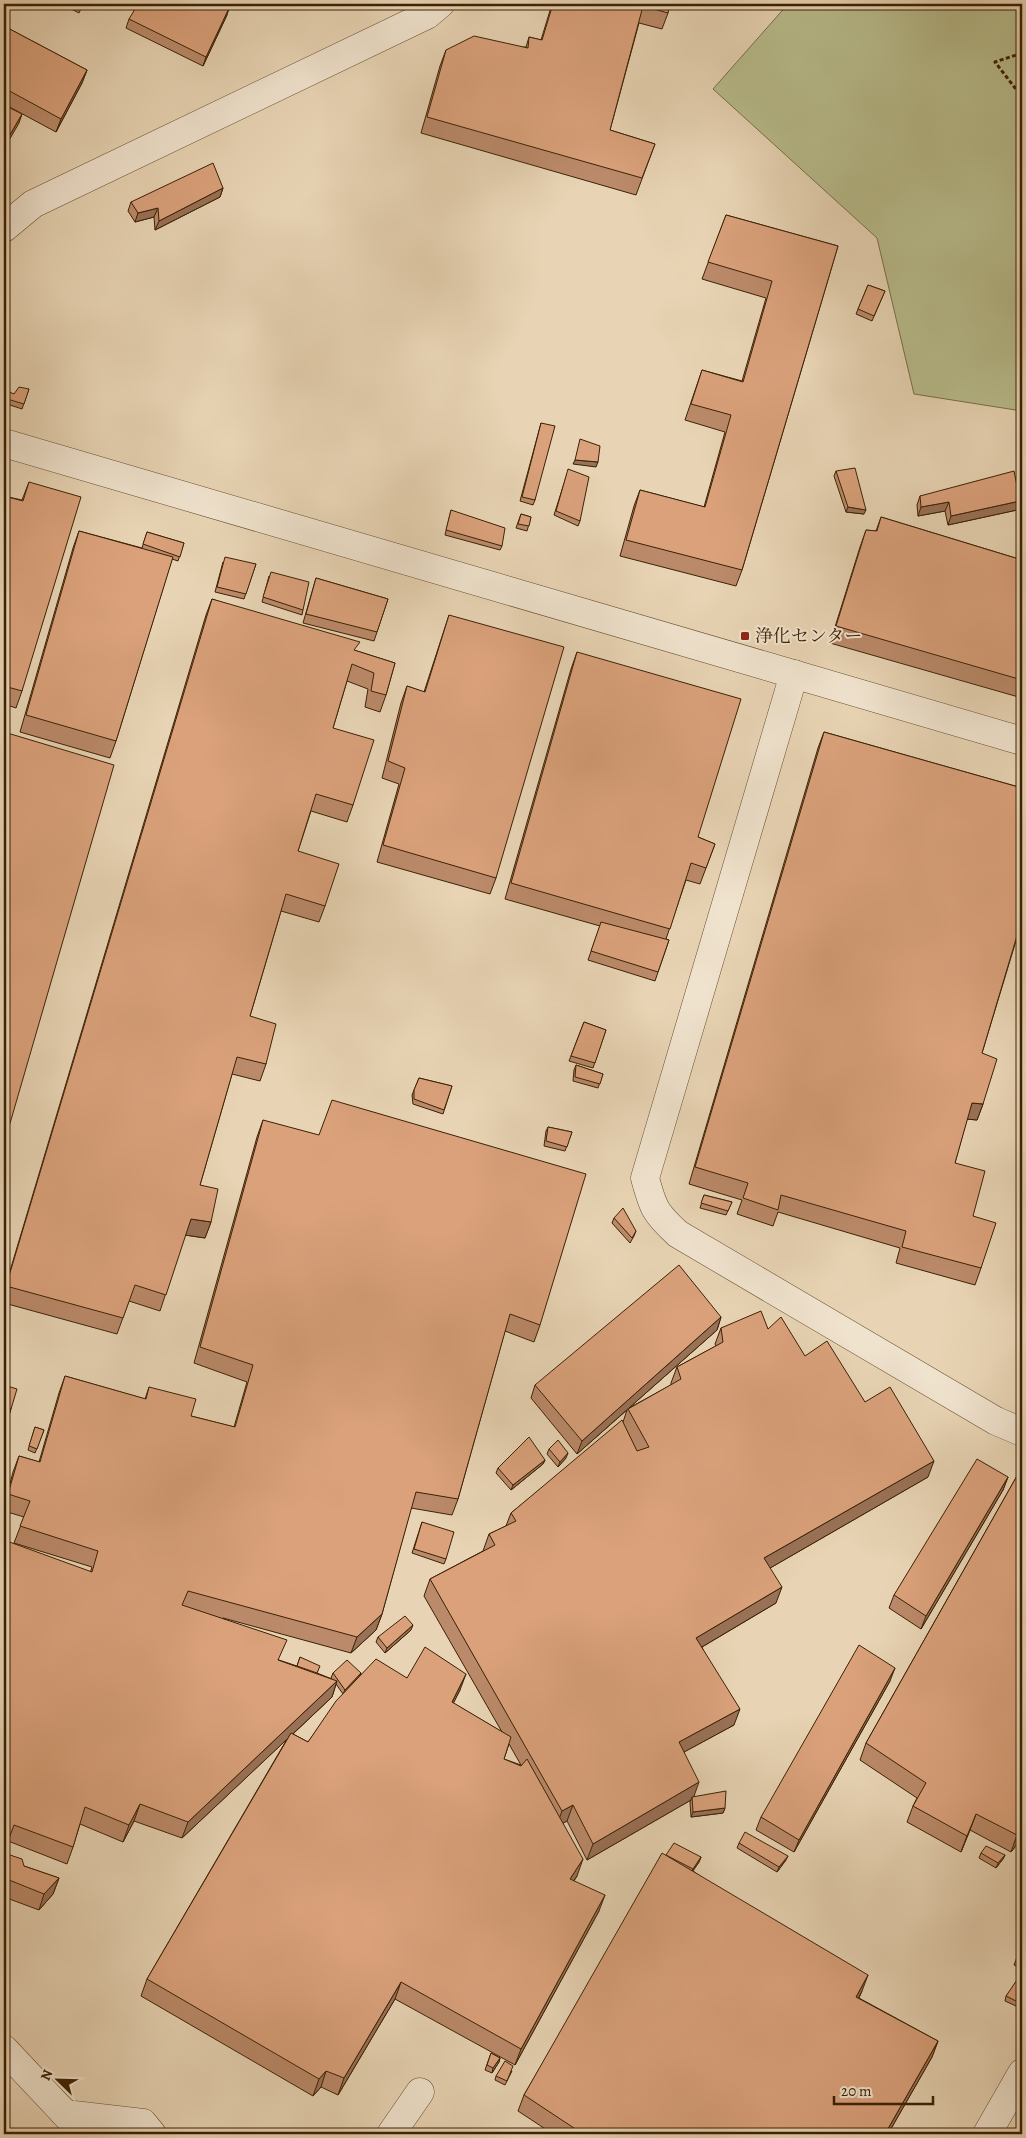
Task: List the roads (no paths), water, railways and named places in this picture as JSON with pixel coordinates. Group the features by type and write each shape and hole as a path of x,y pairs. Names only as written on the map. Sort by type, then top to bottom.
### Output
{"street":[{"path":"4,228 33,204 427,15 440,4"},
{"path":"4,443 1022,741"},
{"path":"794,674 645,1178 651,1201 659,1217 678,1234 996,1421 1022,1432"},
{"path":"4,2049 84,2134"},
{"path":"987,2134 1022,2074"},
{"path":"391,2134 420,2092"},
{"path":"65,2114 142,2123 152,2134"}],"place":[{"name":"浄化センター","path":"745,636"}]}
